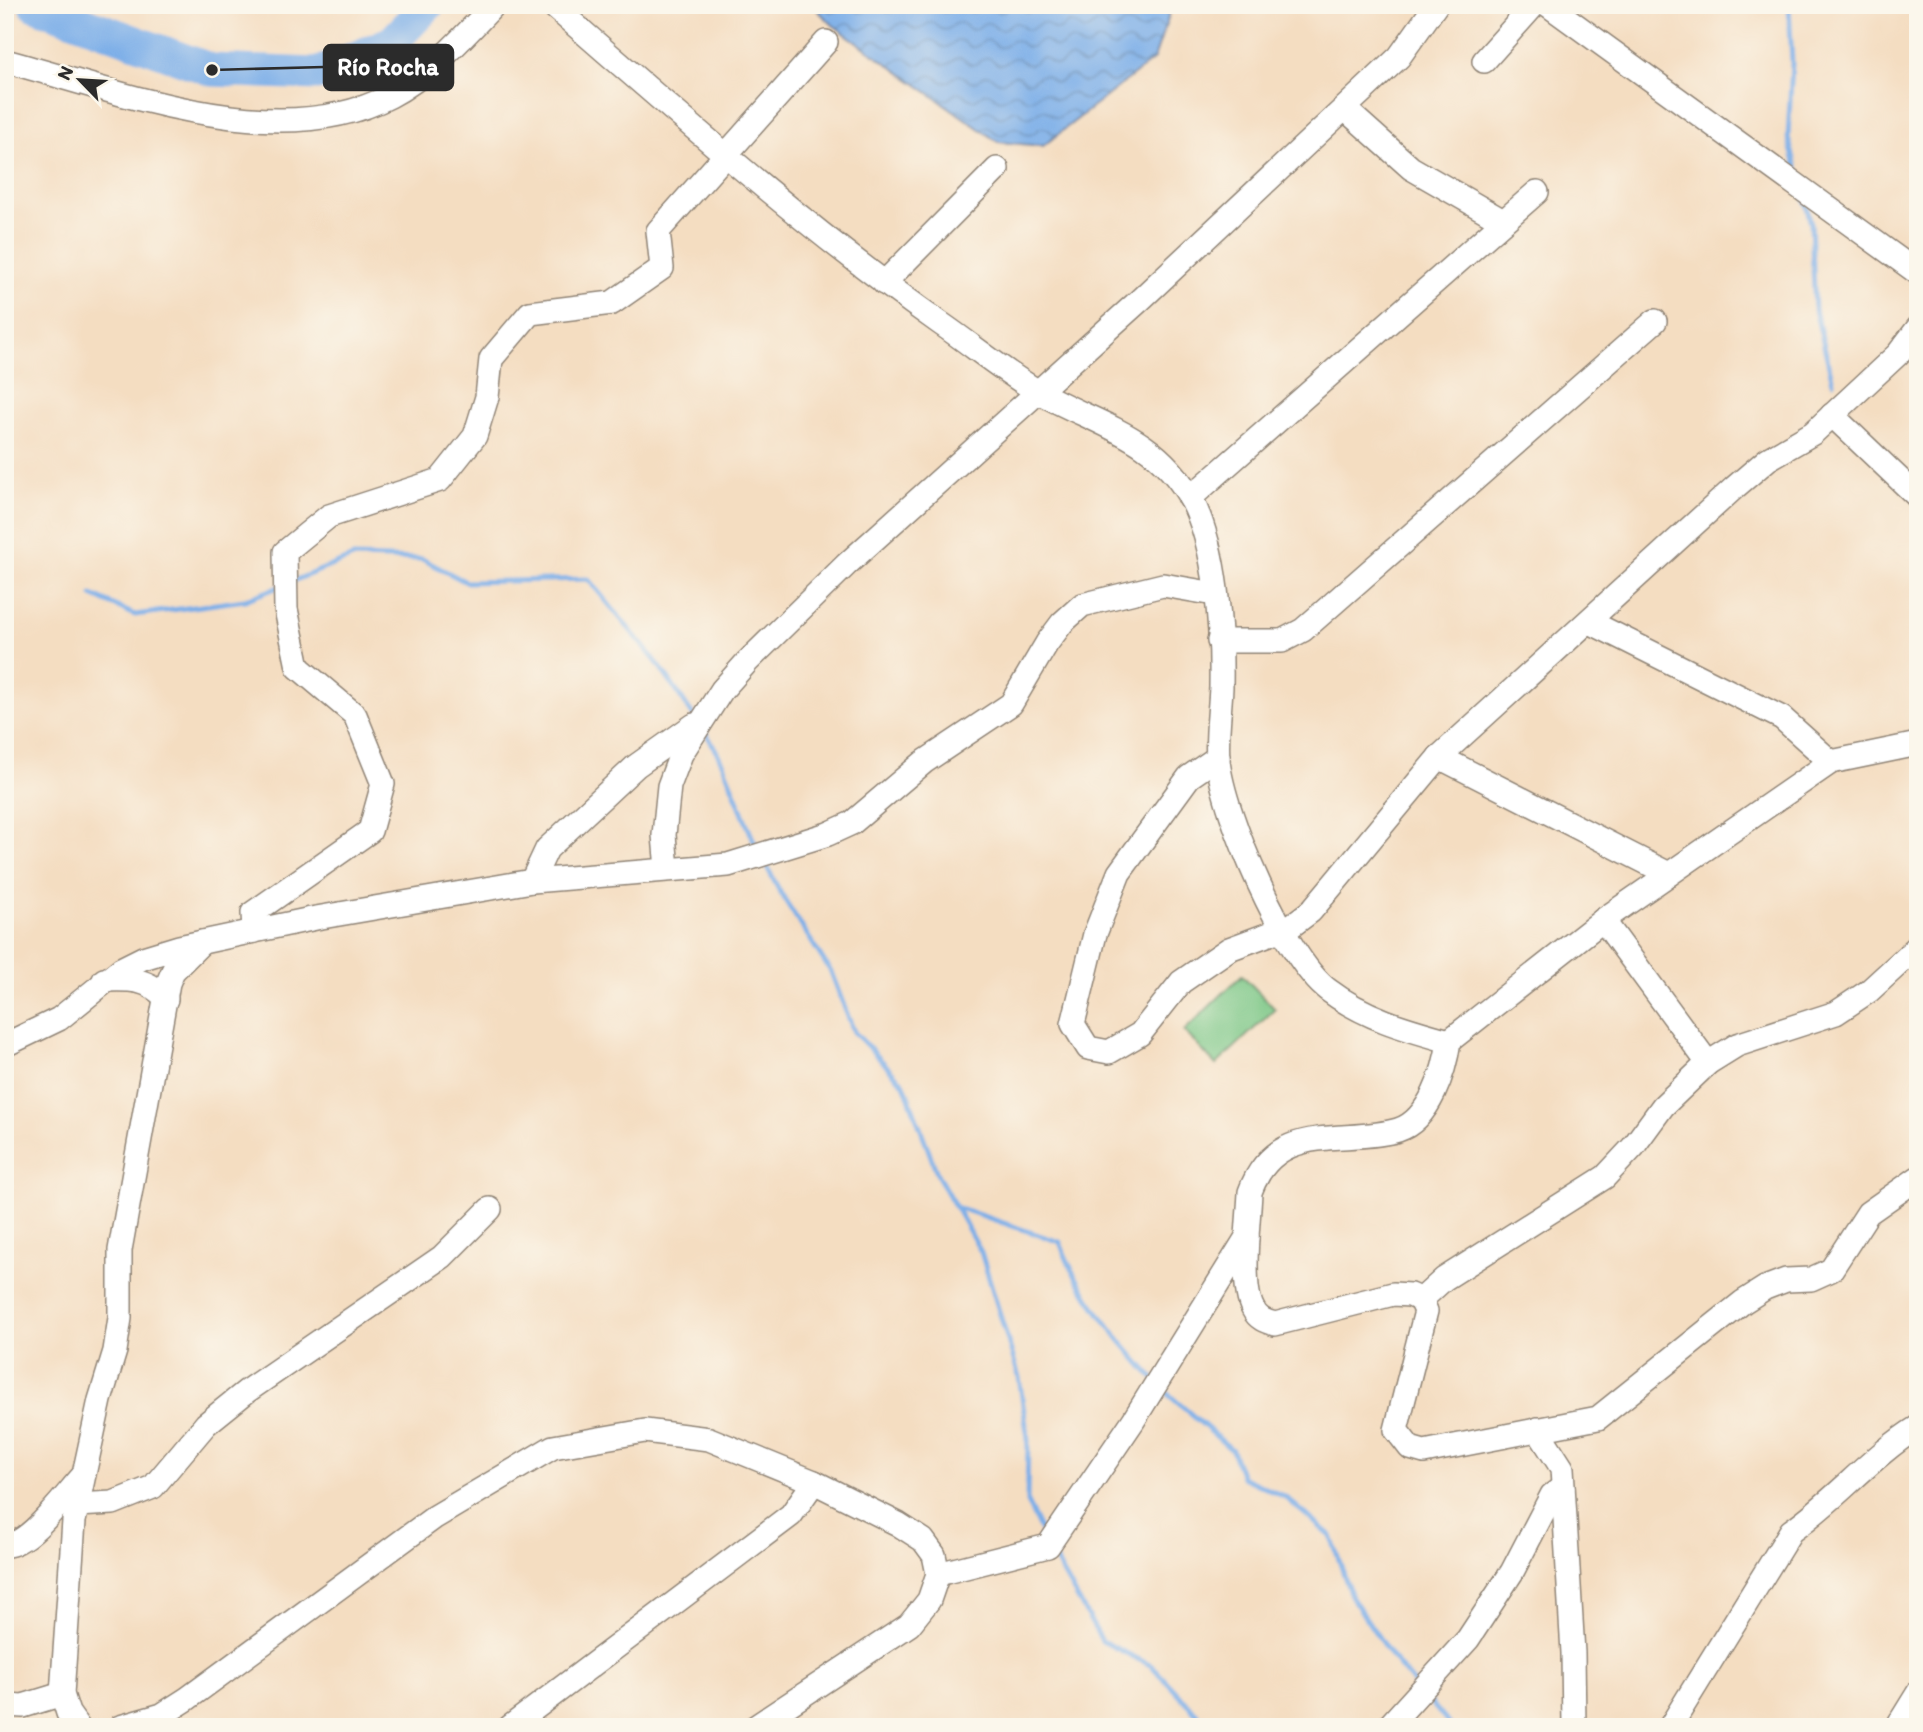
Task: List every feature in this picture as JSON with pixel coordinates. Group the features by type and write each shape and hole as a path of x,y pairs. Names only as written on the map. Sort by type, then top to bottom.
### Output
{"street":[{"path":"5,61 176,107 245,119 346,114 391,96 447,53 494,5"},
{"path":"552,5 725,154 884,283 1037,391 1154,451 1191,498 1211,550 1221,681 1218,757 1223,795 1281,930 1324,988 1359,1011 1387,1024 1449,1041"},
{"path":"667,869 663,835 669,786 681,754 722,690 847,564 1078,356 1345,109 1399,57 1436,5"},
{"path":"1484,61 1535,5"},
{"path":"1548,5 1918,273"},
{"path":"254,931 253,912 370,831 383,784 355,715 298,667 286,609 285,552 329,516 440,480 475,436 487,397 491,359 530,313 612,303 662,268 658,231 826,42"},
{"path":"1345,109 1410,168 1503,221"},
{"path":"884,283 997,169"},
{"path":"1191,498 1537,191"},
{"path":"1219,641 1282,641 1303,630 1655,321"},
{"path":"1218,757 1189,777 1119,873 1095,934 1073,1024 1088,1048 1109,1052 1140,1034 1181,982 1229,949 1281,930 1311,911 1439,757 1590,622 1618,591 1653,565 1768,459 1813,433 1898,354 1918,328"},
{"path":"1832,415 1918,497"},
{"path":"5,1045 59,1019 104,980 143,958 202,942 532,881 728,865 852,823 924,762 1011,704 1047,643 1062,623 1082,605 1163,585 1215,594"},
{"path":"1590,622 1782,718 1831,762"},
{"path":"532,881 547,849 636,766 702,721"},
{"path":"1918,744 1831,762 1604,920 1449,1041 1447,1058 1432,1095 1415,1119 1398,1130 1319,1138 1294,1144 1270,1160 1255,1180 1250,1192 1247,1287 1252,1308 1262,1320 1275,1324 1393,1294 1410,1295 1421,1300 1426,1311 1396,1430 1401,1440 1410,1448 1424,1452 1598,1418 1743,1302 1765,1288 1786,1280 1811,1279 1831,1269 1868,1213 1918,1178"},
{"path":"1439,757 1669,874"},
{"path":"1604,920 1708,1063"},
{"path":"78,1727 68,1713 62,1694 77,1505 100,1400 115,1351 120,1318 120,1250 166,999 173,971 202,942"},
{"path":"1421,1300 1444,1279 1605,1177 1633,1147 1664,1106 1708,1063 1747,1041 1836,1013 1869,991 1918,946"},
{"path":"104,980 142,981 157,988 166,999"},
{"path":"77,1505 113,1503 153,1487 206,1423 247,1391 442,1257 490,1209"},
{"path":"938,1574 1048,1546 1133,1421 1249,1234"},
{"path":"1670,1727 1791,1531 1814,1515 1889,1445 1918,1427"},
{"path":"1537,1429 1562,1468 1573,1653 1574,1727"},
{"path":"120,1727 162,1715 187,1699 435,1517 553,1447 634,1433 676,1433 709,1439 814,1482 898,1524 923,1540 934,1555 938,1574 929,1600 909,1625 755,1727"},
{"path":"5,1545 13,1545 28,1536 83,1475"},
{"path":"510,1727 791,1515 814,1482"},
{"path":"1388,1727 1468,1639 1512,1572 1552,1495 1563,1488"},
{"path":"1897,1727 1918,1693"},
{"path":"5,1705 23,1706 62,1694"}],"green space":[{"path":"1242,975 1275,1009 1216,1065 1184,1031"}],"water":[{"path":"812,5 1172,6 1154,59 1043,146 998,142 833,25"}],"waterway":[{"path":"35,5 212,70 317,74 392,42 428,5"},
{"path":"1789,5 1792,63 1788,137 1799,177"},
{"path":"1805,200 1811,224 1815,310 1833,382"},
{"path":"293,581 353,557 422,559 466,582 588,579 658,664 695,718"},
{"path":"92,595 135,615 245,600 281,586"},
{"path":"703,729 726,772 758,850"},
{"path":"764,861 781,894 831,972 854,1032 904,1084 938,1176 981,1252 1019,1377 1028,1439 1027,1502 1045,1540"},
{"path":"956,1207 1060,1242 1088,1297 1112,1331 1153,1378"},
{"path":"1161,1388 1232,1450 1242,1477 1285,1497 1331,1536 1351,1596 1391,1656 1417,1687"},
{"path":"1051,1552 1102,1641 1152,1666 1209,1727"},
{"path":"1424,1694 1451,1727"}],"place":[{"name":"Río Rocha","path":"212,70"}]}
